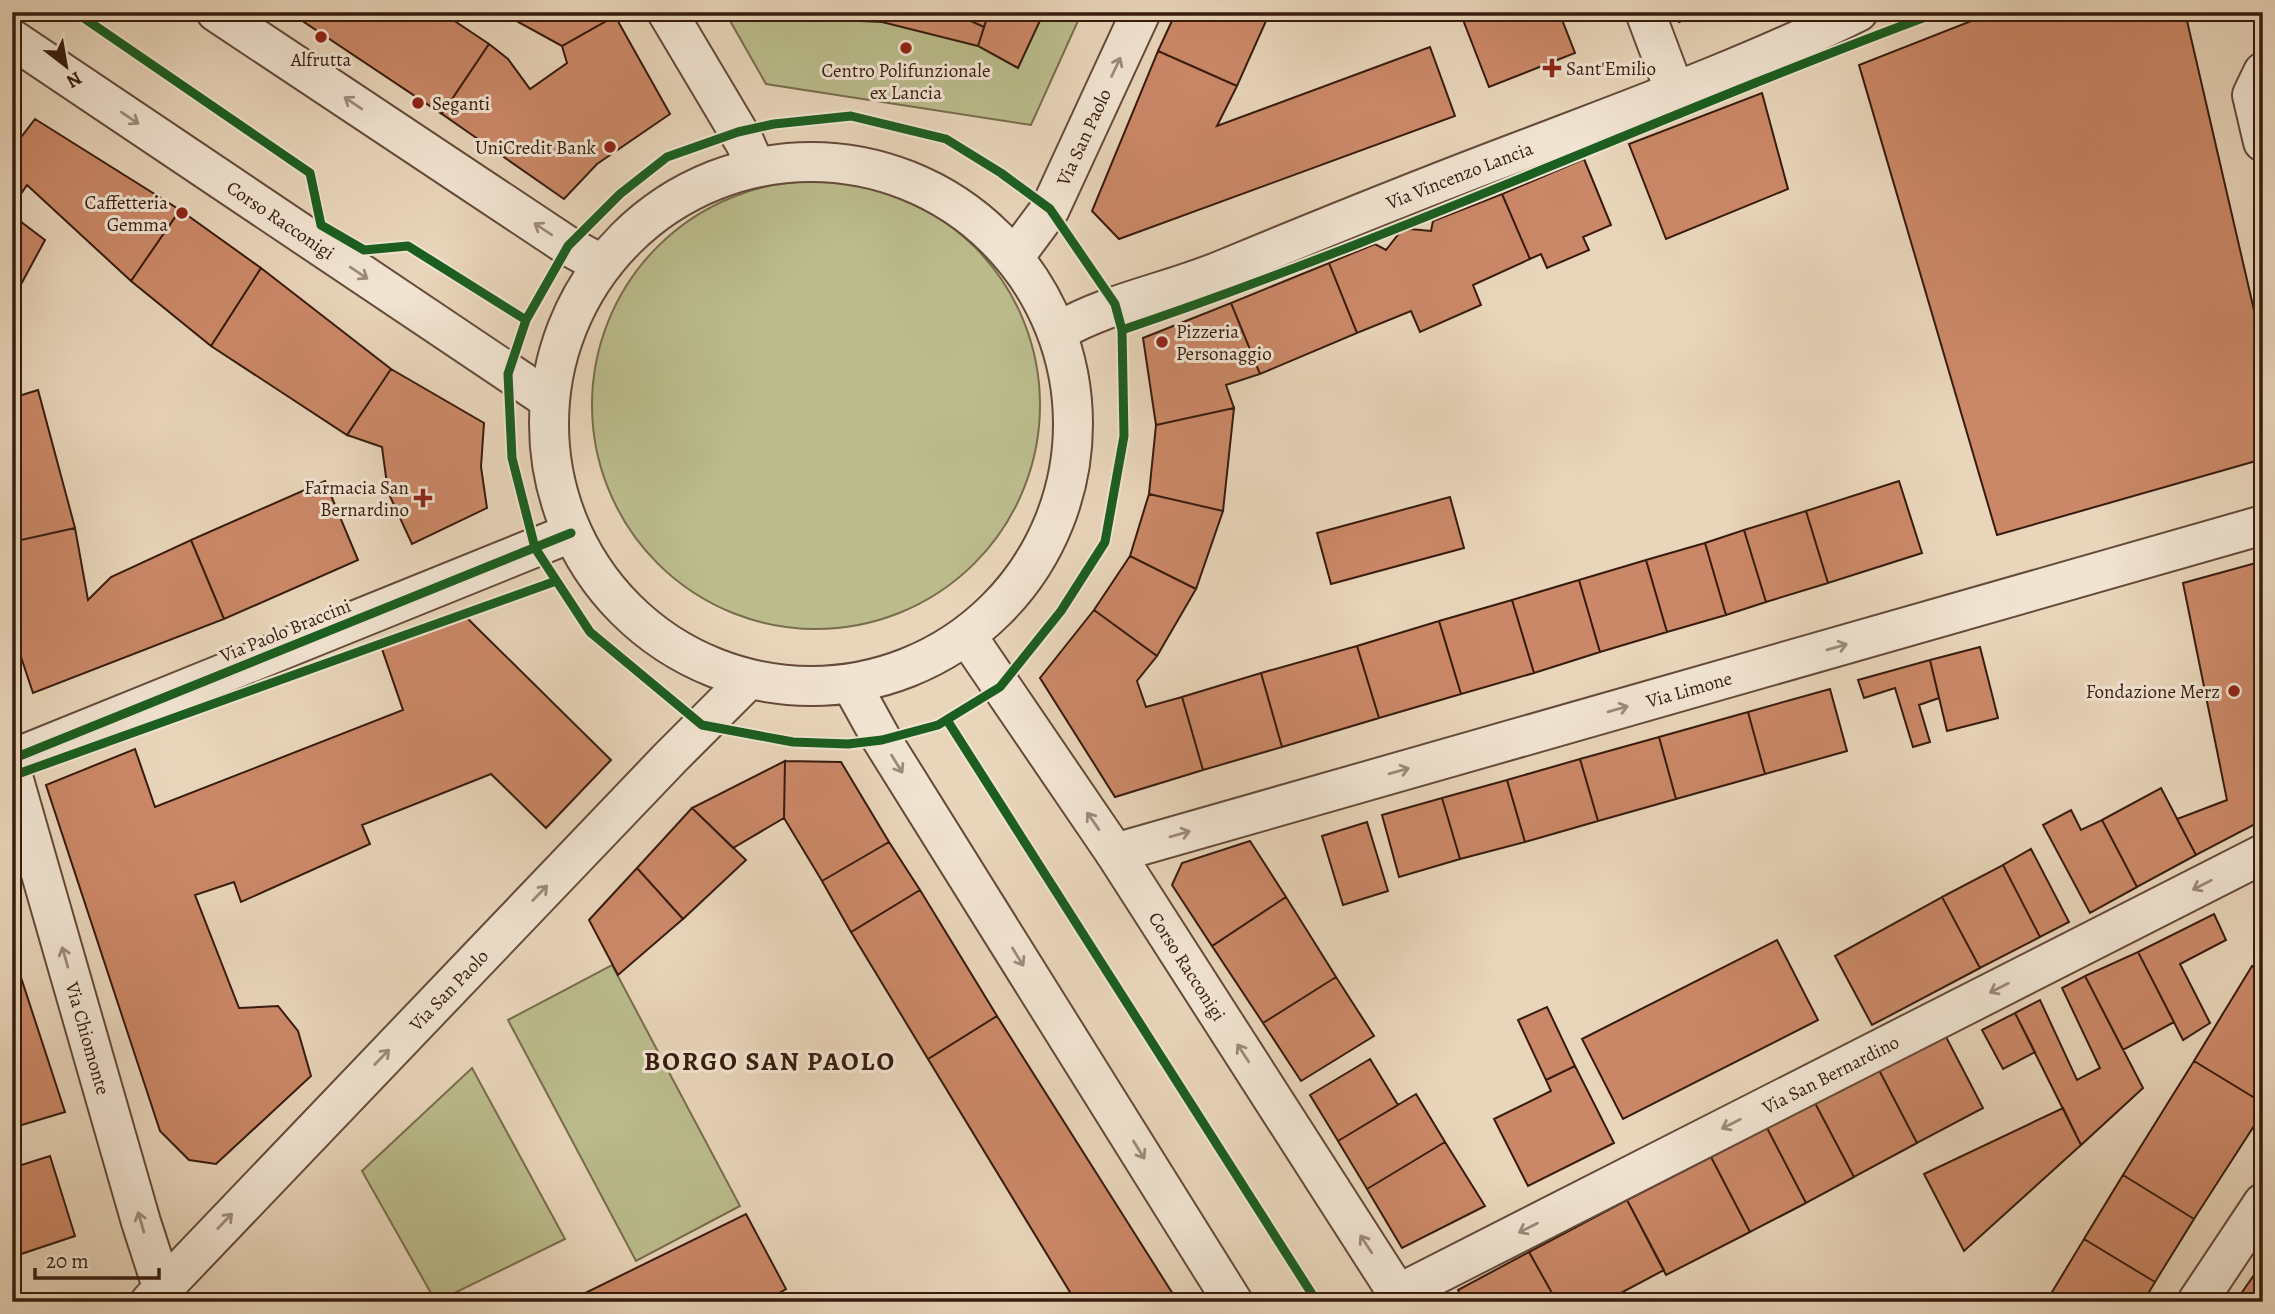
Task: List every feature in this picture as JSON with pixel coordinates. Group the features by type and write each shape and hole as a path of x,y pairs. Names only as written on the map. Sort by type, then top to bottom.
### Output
{"street":[{"path":"216,12 568,246 601,264"},
{"path":"667,12 745,143 755,166"},
{"name":"Via San Paolo","path":"1015,256 1050,209 1141,12"},
{"path":"1645,12 1675,92"},
{"name":"Via Vincenzo Lancia","path":"1059,331 1115,303 1217,272 1402,196 1675,92 1801,40 1858,12"},
{"name":"Corso Racconigi","path":"12,39 548,399"},
{"path":"2263,72 2252,95 2263,142"},
{"path":"827,161 898,175 962,207 1015,256 1040,292 1059,331 1075,415 1064,499 1027,576 967,636 927,661 884,677 851,684 800,687 748,680 675,650 614,599 571,533 551,467 548,399 561,339 601,264 644,220 696,187 755,166 827,161"},
{"name":"Via Limone","path":"1115,853 2263,525"},
{"name":"Via Paolo Braccini","path":"12,759 571,533"},
{"name":"Corso Racconigi","path":"967,636 1115,853 1400,1298"},
{"name":"Via San Paolo","path":"159,1297 748,680"},
{"path":"851,684 882,740 1233,1302"},
{"name":"Via Chiomonte","path":"12,773 159,1297"},
{"name":"Via San Bernardino","path":"1400,1298 2263,853"},
{"path":"2197,1302 2263,1203"}],"green space":[{"name":"Centro Polifunzionale ex Lancia","path":"725,12 1082,12 1031,125 766,84"},
{"path":"816,181 860,185 902,198 941,219 975,246 1002,280 1023,319 1036,361 1040,405 1036,449 1023,491 1002,530 975,564 941,591 902,612 860,625 816,629 772,625 730,612 691,591 657,564 630,530 609,491 596,449 592,405 596,361 609,319 630,280 657,246 691,219 730,198 772,185"},
{"path":"612,965 740,1206 636,1261 508,1020"},
{"path":"472,1068 565,1239 436,1302 362,1171"}],"building":[{"path":"289,12 441,12 489,44 442,114"},
{"path":"500,12 613,12 615,16 562,46"},
{"path":"783,12 839,12 839,20 788,20"},
{"path":"839,12 951,12 984,27 978,46 882,22 839,20"},
{"path":"951,12 989,12 984,27"},
{"path":"989,12 1044,12 1018,68 978,46"},
{"path":"1176,12 1270,12 1237,86 1158,51"},
{"path":"1460,12 1559,12 1575,53 1489,87"},
{"path":"1675,12 1704,12 1679,22"},
{"path":"1994,12 2185,12 2263,349 2263,459 1997,535 1859,65"},
{"path":"615,16 670,114 597,164 564,199 442,114 489,44 508,59 530,89 567,63 562,46"},
{"path":"1430,47 1455,116 1119,239 1092,211 1158,51 1237,86 1217,126"},
{"path":"1762,93 1788,189 1666,239 1629,144"},
{"path":"35,119 180,210 131,281 27,185 12,207 12,149"},
{"path":"1584,159 1611,225 1583,237 1589,250 1547,268 1541,254 1530,259 1502,194"},
{"path":"1502,194 1530,259 1473,285 1481,305 1420,332 1411,311 1357,333 1329,263 1375,244 1386,250 1400,232 1410,229 1431,231 1433,221"},
{"path":"180,210 261,268 211,346 131,281"},
{"path":"12,215 45,240 12,301"},
{"path":"1329,263 1357,333 1260,374 1231,303"},
{"path":"261,268 391,369 347,435 211,346"},
{"path":"1231,303 1260,374 1226,385 1234,408 1156,425 1143,338"},
{"path":"391,369 484,423 481,467 487,508 412,544 388,492 382,447 347,435"},
{"path":"38,390 75,528 12,542 12,398"},
{"path":"1234,408 1223,511 1149,494 1156,425"},
{"path":"325,481 358,560 224,619 191,540"},
{"path":"1899,481 1922,553 1828,583 1806,511"},
{"path":"1149,494 1223,511 1196,589 1130,556"},
{"path":"1450,497 1464,548 1331,584 1317,533"},
{"path":"1806,511 1828,583 1766,602 1744,530"},
{"path":"75,528 88,600 111,577 191,540 224,619 33,693 12,630 12,542"},
{"path":"1744,530 1766,602 1726,615 1705,543"},
{"path":"1705,543 1726,615 1667,632 1646,560"},
{"path":"1130,556 1196,589 1157,656 1094,610"},
{"path":"1646,560 1667,632 1600,652 1579,580"},
{"name":"Fondazione Merz","path":"2263,561 2263,820 2196,855 2177,819 2227,800 2183,583"},
{"path":"1579,580 1600,652 1534,673 1512,600"},
{"path":"1512,600 1534,673 1461,694 1439,621"},
{"path":"1094,610 1157,656 1137,681 1146,707 1182,697 1203,770 1115,797 1040,678"},
{"path":"464,615 611,760 546,828 491,774 362,825 370,844 241,902 234,882 195,895 239,1008 278,1006 298,1031 311,1076 216,1164 189,1160 160,1131 46,785 135,749 155,807 403,710 382,649"},
{"path":"1439,621 1461,694 1379,718 1357,646"},
{"path":"1357,646 1379,718 1282,747 1261,673"},
{"path":"1980,647 1998,718 1947,731 1930,660"},
{"path":"1930,660 1939,698 1919,705 1930,742 1913,747 1895,688 1864,698 1858,680"},
{"path":"1261,673 1282,747 1203,770 1182,697"},
{"path":"1830,689 1847,751 1765,774 1748,712"},
{"path":"1748,712 1765,774 1676,799 1659,737"},
{"path":"1659,737 1676,799 1598,821 1580,759"},
{"path":"1580,759 1598,821 1525,842 1507,780"},
{"path":"785,761 841,762 889,842 822,881 784,818"},
{"path":"785,761 784,818 733,848 692,808"},
{"path":"1507,780 1525,842 1460,859 1442,798"},
{"path":"2161,788 2196,855 2137,887 2102,820"},
{"path":"1442,798 1460,859 1399,877 1382,815"},
{"path":"692,808 746,860 683,919 637,868"},
{"path":"2071,810 2081,830 2102,820 2137,887 2090,913 2043,825"},
{"path":"1367,822 1388,891 1343,905 1322,836"},
{"path":"1250,841 1286,897 1212,946 1172,885 1182,863"},
{"path":"889,842 920,890 851,932 822,881"},
{"path":"2031,849 2069,922 2040,937 2003,865"},
{"path":"2003,865 2040,937 1980,968 1942,897"},
{"path":"637,868 683,919 618,975 589,920"},
{"path":"920,890 997,1016 928,1059 851,932"},
{"path":"1286,897 1336,977 1263,1023 1212,946"},
{"path":"1942,897 1980,968 1872,1025 1835,956"},
{"path":"2214,914 2226,940 2180,964 2210,1023 2183,1040 2138,952"},
{"path":"1777,940 1818,1020 1623,1119 1582,1039"},
{"path":"12,950 65,1112 12,1128"},
{"path":"2138,952 2174,1022 2123,1050 2085,976"},
{"path":"2252,966 2263,972 2263,1103 2194,1061"},
{"path":"2085,976 2143,1088 2081,1145 2015,1013 2040,1000 2077,1080 2100,1068 2062,988"},
{"path":"1336,977 1374,1036 1301,1081 1263,1023"},
{"path":"1547,1007 1575,1066 1546,1080 1518,1020"},
{"path":"2015,1013 2035,1052 2003,1069 1982,1030"},
{"path":"997,1016 1178,1302 1076,1302 928,1059"},
{"path":"1945,1035 1983,1108 1917,1143 1879,1070"},
{"path":"1370,1059 1398,1105 1338,1141 1310,1095"},
{"path":"2194,1061 2263,1103 2263,1112 2194,1219 2123,1175"},
{"path":"1575,1066 1614,1143 1528,1186 1494,1119 1551,1091 1546,1080"},
{"path":"1879,1070 1917,1143 1854,1177 1815,1103"},
{"path":"1416,1094 1445,1142 1367,1189 1338,1141"},
{"path":"1815,1103 1854,1177 1806,1203 1767,1128"},
{"path":"2063,1108 2081,1145 1964,1251 1924,1174"},
{"path":"1767,1128 1806,1203 1750,1232 1711,1157"},
{"path":"1445,1142 1485,1206 1402,1248 1367,1189"},
{"path":"50,1156 75,1236 12,1257 12,1168"},
{"path":"1711,1157 1750,1232 1666,1275 1627,1200"},
{"path":"2123,1175 2194,1219 2155,1282 2084,1239"},
{"path":"1627,1200 1664,1270 1604,1302 1557,1302 1529,1252"},
{"path":"746,1214 786,1289 763,1302 567,1302"},
{"path":"2084,1239 2155,1282 2143,1302 2046,1302"},
{"path":"1529,1252 1557,1302 1464,1302 1458,1290"},
{"path":"2263,1262 2263,1302 2238,1302 2238,1298"}],"cycle path":[{"path":"75,12 310,173 321,225 364,250 408,246 526,320"},
{"path":"1122,330 1115,304 1050,209 1001,173 946,139 851,116 774,124 738,132 667,157 620,194 568,246 526,320 508,374 512,458 535,548 590,632 702,725 793,742 848,744 882,740 938,725 1000,687 1061,611 1105,542 1124,436 1122,330 1328,255 1939,12"},
{"path":"12,759 571,533"},
{"path":"12,776 556,581"},
{"path":"947,720 1317,1302"}],"place":[{"name":"Alfrutta","path":"321,37"},
{"name":"Centro Polifunzionale ex Lancia","path":"906,48"},
{"name":"Sant'Emilio","path":"1552,68"},
{"name":"Seganti","path":"418,103"},
{"name":"UniCredit Bank","path":"610,147"},
{"name":"Caffetteria Gemma","path":"182,213"},
{"name":"Pizzeria Personaggio","path":"1162,342"},
{"name":"Farmacia San Bernardino","path":"423,498"},
{"name":"Fondazione Merz","path":"2234,691"}],"district":[{"name":"BORGO SAN PAOLO","path":"770,1061"}]}
